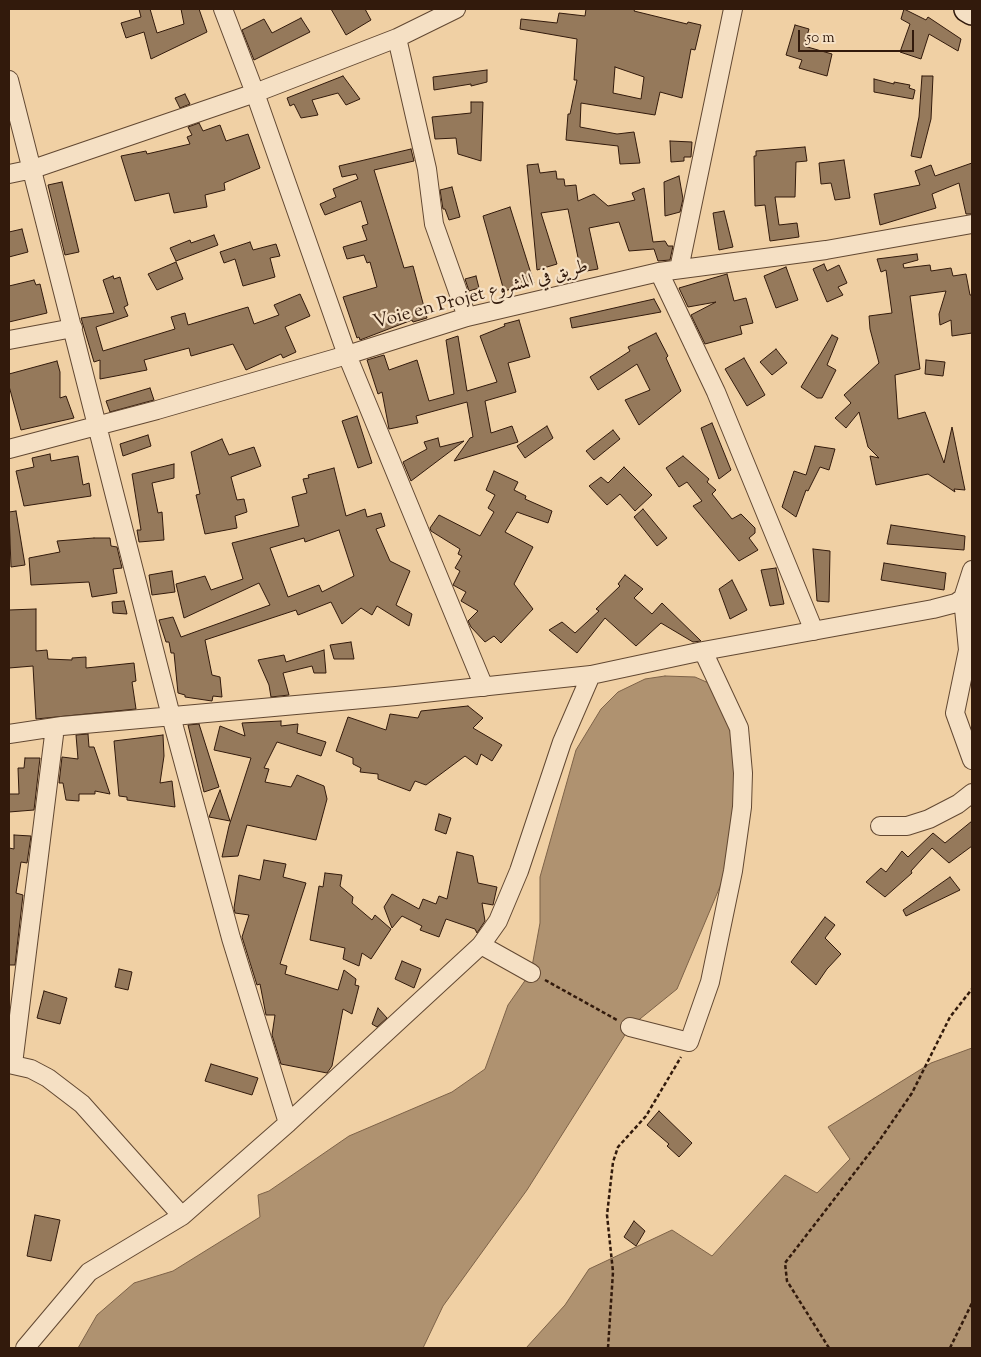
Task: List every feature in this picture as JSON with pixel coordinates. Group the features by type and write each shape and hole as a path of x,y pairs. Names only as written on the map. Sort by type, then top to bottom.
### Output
{"main road":[{"path":"967,9 972,12"}],"street":[{"path":"223,9 255,93 347,355 484,687"},
{"path":"9,174 33,169 255,93 397,38 456,9"},
{"path":"679,269 733,9"},
{"path":"397,38 427,169 434,224 467,318"},
{"path":"9,80 171,716 231,938 288,1123"},
{"name":"Voie en Projet طريق في المشروع","path":"9,449 98,427 467,318 659,272 826,250 972,224"},
{"path":"659,272 716,392 814,631"},
{"path":"9,340 73,328"},
{"path":"972,570 968,594 970,650 954,712 972,760"},
{"path":"9,734 171,716 484,687 591,675 703,650 933,609 956,603 968,594"},
{"path":"630,1027 689,1042 710,982 733,871 742,799 743,773 739,728 703,650"},
{"path":"25,1348 89,1272 182,1216 288,1123 481,945 498,921 516,879 562,742 591,675"},
{"path":"55,728 11,1064 48,1078 82,1104 182,1216"},
{"path":"880,826 907,826 929,819 958,804 972,793"},
{"path":"481,945 531,972"}],"path":[{"path":"531,972 630,1027"},
{"path":"829,1348 787,1281 785,1263 912,1093 950,1017 972,989"},
{"path":"608,1348 613,1272 607,1215 613,1162 618,1147 646,1116 689,1042"},
{"path":"950,1348 972,1303"}],"shaded area":[{"path":"665,676 695,677 711,684 721,699 745,777 724,877 677,989 630,1027 527,1190 443,1306 423,1348 78,1348 97,1315 134,1283 173,1271 260,1217 258,1195 269,1191 349,1136 452,1092 485,1069 508,1005 531,972 540,923 540,877 576,750 601,709 618,692 645,679"},
{"path":"972,1048 972,1348 526,1348 565,1305 589,1269 672,1230 712,1256 785,1175 817,1193 850,1159 828,1127 931,1063"}],"building":[{"path":"139,9 150,9 157,33 184,24 181,9 199,9 207,32 151,59 144,32 126,38 121,23 141,17"},
{"path":"331,9 365,9 371,20 346,35"},
{"path":"586,9 635,9 634,11 687,24 688,22 701,25 695,50 691,49 682,98 660,92 655,115 581,103 580,127 617,134 634,132 640,163 620,164 618,146 566,140 568,114 570,114 577,80 574,80 577,39 520,29 521,19 557,23 559,13 585,16","holes":["615,67 644,77 641,99 613,93"]},
{"path":"904,9 926,20 928,17 961,39 958,51 929,34 921,59 900,52 910,24 901,19"},
{"path":"301,18 310,32 254,60 242,30 264,19 272,33"},
{"path":"795,25 809,29 804,46 832,54 827,76 799,68 802,60 786,55"},
{"path":"487,70 487,82 471,86 471,84 434,90 433,77"},
{"path":"343,76 360,99 346,105 338,93 312,100 318,115 301,118 294,104 290,106 287,98"},
{"path":"922,76 933,76 931,119 921,158 911,156 919,117"},
{"path":"874,79 894,84 894,82 910,85 909,88 915,90 913,99 874,92"},
{"path":"185,94 190,104 180,108 175,98"},
{"path":"471,102 483,102 481,161 458,154 456,138 435,139 432,117 471,113"},
{"path":"199,123 203,131 220,125 226,141 248,134 260,168 224,183 225,190 205,195 207,207 174,213 169,193 135,201 121,156 146,151 147,154 190,144 187,137 192,135 188,127"},
{"path":"670,141 692,142 691,157 684,157 684,161 671,162"},
{"path":"805,147 807,161 796,162 795,197 775,197 779,225 797,223 799,237 770,241 765,205 755,206 754,156 756,156 756,151"},
{"path":"411,149 414,161 374,170 404,268 413,266 427,318 413,322 412,320 360,340 359,337 357,338 343,297 377,287 370,262 367,263 364,255 347,259 343,247 367,240 362,226 368,224 361,201 325,215 320,204 336,197 333,189 358,179 356,174 342,177 339,166"},
{"path":"844,160 850,198 835,200 831,183 821,184 819,163"},
{"path":"972,163 972,214 966,214 959,183 932,194 936,208 880,225 874,194 920,185 915,171 931,165 935,176"},
{"path":"538,164 540,173 556,171 557,179 564,179 565,186 576,185 578,201 594,194 608,206 635,200 632,193 644,188 653,242 665,241 668,246 673,246 670,260 658,261 654,249 629,251 619,222 589,228 598,269 581,272 568,209 541,213 557,264 537,270 527,165"},
{"path":"679,176 683,199 680,212 665,216 664,182"},
{"path":"62,182 79,252 65,255 48,185"},
{"path":"452,187 460,217 449,220 445,209 443,209 440,190"},
{"path":"510,207 534,283 504,291 483,216"},
{"path":"724,211 733,247 719,250 713,213"},
{"path":"22,229 28,252 9,257 9,232"},
{"path":"214,235 218,245 176,261 170,248 190,240 191,243"},
{"path":"250,242 253,250 276,244 280,256 270,258 275,277 243,286 235,259 224,263 220,252"},
{"path":"917,254 918,260 903,264 904,268 930,265 931,271 951,268 953,276 966,274 970,295 972,295 972,333 952,336 951,320 940,325 939,314 946,291 910,296 920,369 895,375 898,419 925,412 944,463 952,427 965,490 954,489 955,492 928,474 876,485 870,456 879,458 868,447 859,412 846,428 835,418 851,403 844,395 879,363 870,329 869,316 892,313 886,270 881,272 877,259"},
{"path":"176,262 183,279 157,290 148,274"},
{"path":"824,264 827,271 839,265 847,283 838,287 843,295 827,302 813,269"},
{"path":"786,267 798,300 776,308 764,276"},
{"path":"727,274 734,301 746,298 753,323 740,326 742,334 705,344 691,315 716,302 688,307 679,288"},
{"path":"113,276 114,279 120,277 128,305 124,307 128,316 96,327 103,351 175,329 171,317 185,313 188,325 248,307 254,324 279,315 274,305 300,294 310,316 285,327 296,352 283,358 281,354 246,370 233,344 191,356 189,348 144,360 147,370 100,379 100,360 94,362 81,318 114,313 103,280"},
{"path":"476,276 479,288 469,291 465,279"},
{"path":"34,280 36,285 40,284 47,313 9,322 9,286"},
{"path":"654,299 661,312 572,328 570,318"},
{"path":"519,320 530,357 508,363 516,392 485,401 491,433 512,426 518,442 454,461 470,438 473,437 467,402 416,416 418,423 389,429 382,392 378,394 367,360 384,355 389,370 417,360 429,401 454,394 446,340 458,336 467,391 497,382 480,336 505,326 504,324"},
{"path":"656,333 668,356 666,358 681,391 639,425 625,400 650,390 637,364 598,390 590,377 630,351 628,347"},
{"path":"832,335 838,338 827,365 836,370 822,398 817,398 801,387"},
{"path":"776,349 787,363 772,375 760,362"},
{"path":"744,358 765,395 747,406 725,369"},
{"path":"926,360 945,362 943,376 925,374"},
{"path":"57,361 60,372 60,398 66,396 74,418 21,430 9,386 9,374"},
{"path":"150,388 154,400 110,412 106,401"},
{"path":"357,416 372,463 358,468 342,421"},
{"path":"712,423 731,470 719,479 701,428"},
{"path":"547,426 553,438 525,458 517,446"},
{"path":"613,430 620,439 594,460 586,451"},
{"path":"148,435 151,446 123,456 120,444"},
{"path":"438,438 440,447 464,441 411,481 403,462 427,449 424,442"},
{"path":"222,439 229,455 254,447 261,466 231,477 237,500 244,499 247,512 235,516 237,528 205,534 196,495 200,494 191,452"},
{"path":"815,446 835,449 829,470 820,467 808,491 806,490 796,517 782,507 794,471 806,475"},
{"path":"50,454 51,461 78,456 83,485 89,483 91,496 24,506 16,471 34,467 32,458"},
{"path":"683,456 709,479 707,482 716,490 712,494 732,519 741,514 755,528 755,533 749,538 758,550 739,561 693,506 702,501 687,482 679,487 666,468"},
{"path":"174,464 174,478 152,483 158,513 162,512 164,540 139,542 137,530 141,530 132,474"},
{"path":"624,467 652,495 635,511 620,494 607,505 589,486 601,477 608,483"},
{"path":"334,468 346,516 365,509 367,517 381,513 385,526 376,529 390,561 410,571 396,605 412,614 409,626 377,606 372,615 361,608 342,624 331,602 298,615 296,610 205,640 212,675 220,677 222,697 213,696 212,701 185,697 185,695 178,693 174,653 171,653 169,642 166,642 159,620 173,617 181,637 270,605 259,583 184,618 176,584 205,576 211,590 243,579 232,543 299,526 292,497 307,493 303,479 309,478 308,475","holes":["339,530 354,576 322,592 319,585 288,597 270,548 304,538 305,542"]},
{"path":"494,471 518,482 514,490 526,496 525,499 552,511 548,523 517,512 505,532 533,547 514,584 533,609 501,643 494,636 485,642 471,627 468,621 478,611 461,601 466,592 453,585 460,571 455,568 462,556 458,554 460,549 431,531 430,528 439,515 480,536 494,512 488,508 495,495 486,490"},
{"path":"643,509 667,538 657,546 634,517"},
{"path":"16,511 25,565 11,567 9,512"},
{"path":"891,525 965,536 964,550 887,544"},
{"path":"110,538 111,546 117,547 122,568 113,569 117,593 92,597 89,582 31,585 29,558 60,552 57,541"},
{"path":"813,549 830,551 829,602 817,601"},
{"path":"884,563 946,573 944,590 881,580"},
{"path":"776,568 784,604 770,606 761,570"},
{"path":"172,571 175,592 152,595 149,575"},
{"path":"625,575 643,589 634,598 652,614 662,603 701,641 693,642 661,623 636,646 605,618 577,653 549,630 562,622 575,633 599,611 596,609 620,586 618,584"},
{"path":"732,580 747,610 730,619 719,589"},
{"path":"124,601 127,614 113,613 112,602"},
{"path":"36,609 36,651 47,650 48,659 72,660 72,658 86,657 86,668 134,663 136,681 132,682 136,709 36,719 33,666 9,668 9,610"},
{"path":"351,642 354,659 334,659 330,645"},
{"path":"324,650 326,673 314,673 312,666 283,673 289,695 271,697 269,685 258,660 284,655 286,662"},
{"path":"468,706 483,718 473,728 502,745 492,761 481,754 477,765 465,756 426,785 415,781 410,791 378,779 378,774 360,772 361,768 353,764 353,758 336,751 348,717 386,730 390,714 418,718 421,711"},
{"path":"281,721 281,726 298,724 297,733 326,742 321,756 277,742 264,768 269,769 265,782 291,787 297,775 324,786 327,799 316,840 247,825 238,856 222,857 229,826 251,758 214,750 220,726 245,736 242,723"},
{"path":"199,724 219,787 204,792 188,725"},
{"path":"88,734 89,747 94,747 110,794 95,791 95,794 79,794 79,801 66,800 63,783 59,783 62,757 78,759 76,735"},
{"path":"163,735 164,756 160,783 172,781 175,807 127,800 127,797 119,796 114,741"},
{"path":"25,758 40,758 34,810 9,812 9,794 19,794 18,768 24,768"},
{"path":"220,790 230,821 209,817"},
{"path":"439,814 451,818 446,834 435,830"},
{"path":"972,821 972,846 949,863 932,848 911,871 912,873 885,897 866,882 881,868 886,872 902,851 908,857 933,833 945,843"},
{"path":"14,835 31,836 27,863 21,862 16,893 23,895 15,965 9,965 9,848 14,849"},
{"path":"457,852 473,856 478,883 497,887 493,905 482,903 485,921 477,933 475,929 446,919 439,937 420,930 422,926 402,916 392,928 384,907 392,894 419,909 423,899 436,904 439,896 447,899"},
{"path":"264,860 286,864 283,877 306,883 280,964 287,966 285,974 338,990 344,970 356,979 355,985 359,986 352,1014 343,1009 332,1066 327,1073 281,1064 272,1035 275,1015 266,1015 260,984 257,985 242,937 249,915 235,913 234,908 239,875 260,880"},
{"path":"325,873 342,875 340,886 353,897 352,903 372,920 375,915 391,929 371,959 362,953 359,966 343,959 345,948 310,940 319,886 323,887"},
{"path":"950,877 960,890 906,916 903,910"},
{"path":"825,917 835,925 825,938 841,954 816,985 791,962"},
{"path":"402,961 421,969 414,988 395,979"},
{"path":"119,969 132,972 128,990 115,987"},
{"path":"44,991 67,998 60,1024 37,1018"},
{"path":"378,1008 387,1018 377,1027 372,1024"},
{"path":"211,1064 258,1078 252,1095 205,1081"},
{"path":"659,1111 692,1143 679,1157 667,1146 669,1144 647,1125"},
{"path":"35,1215 60,1220 51,1261 27,1256"},
{"path":"634,1221 645,1231 636,1246 624,1237"}]}
